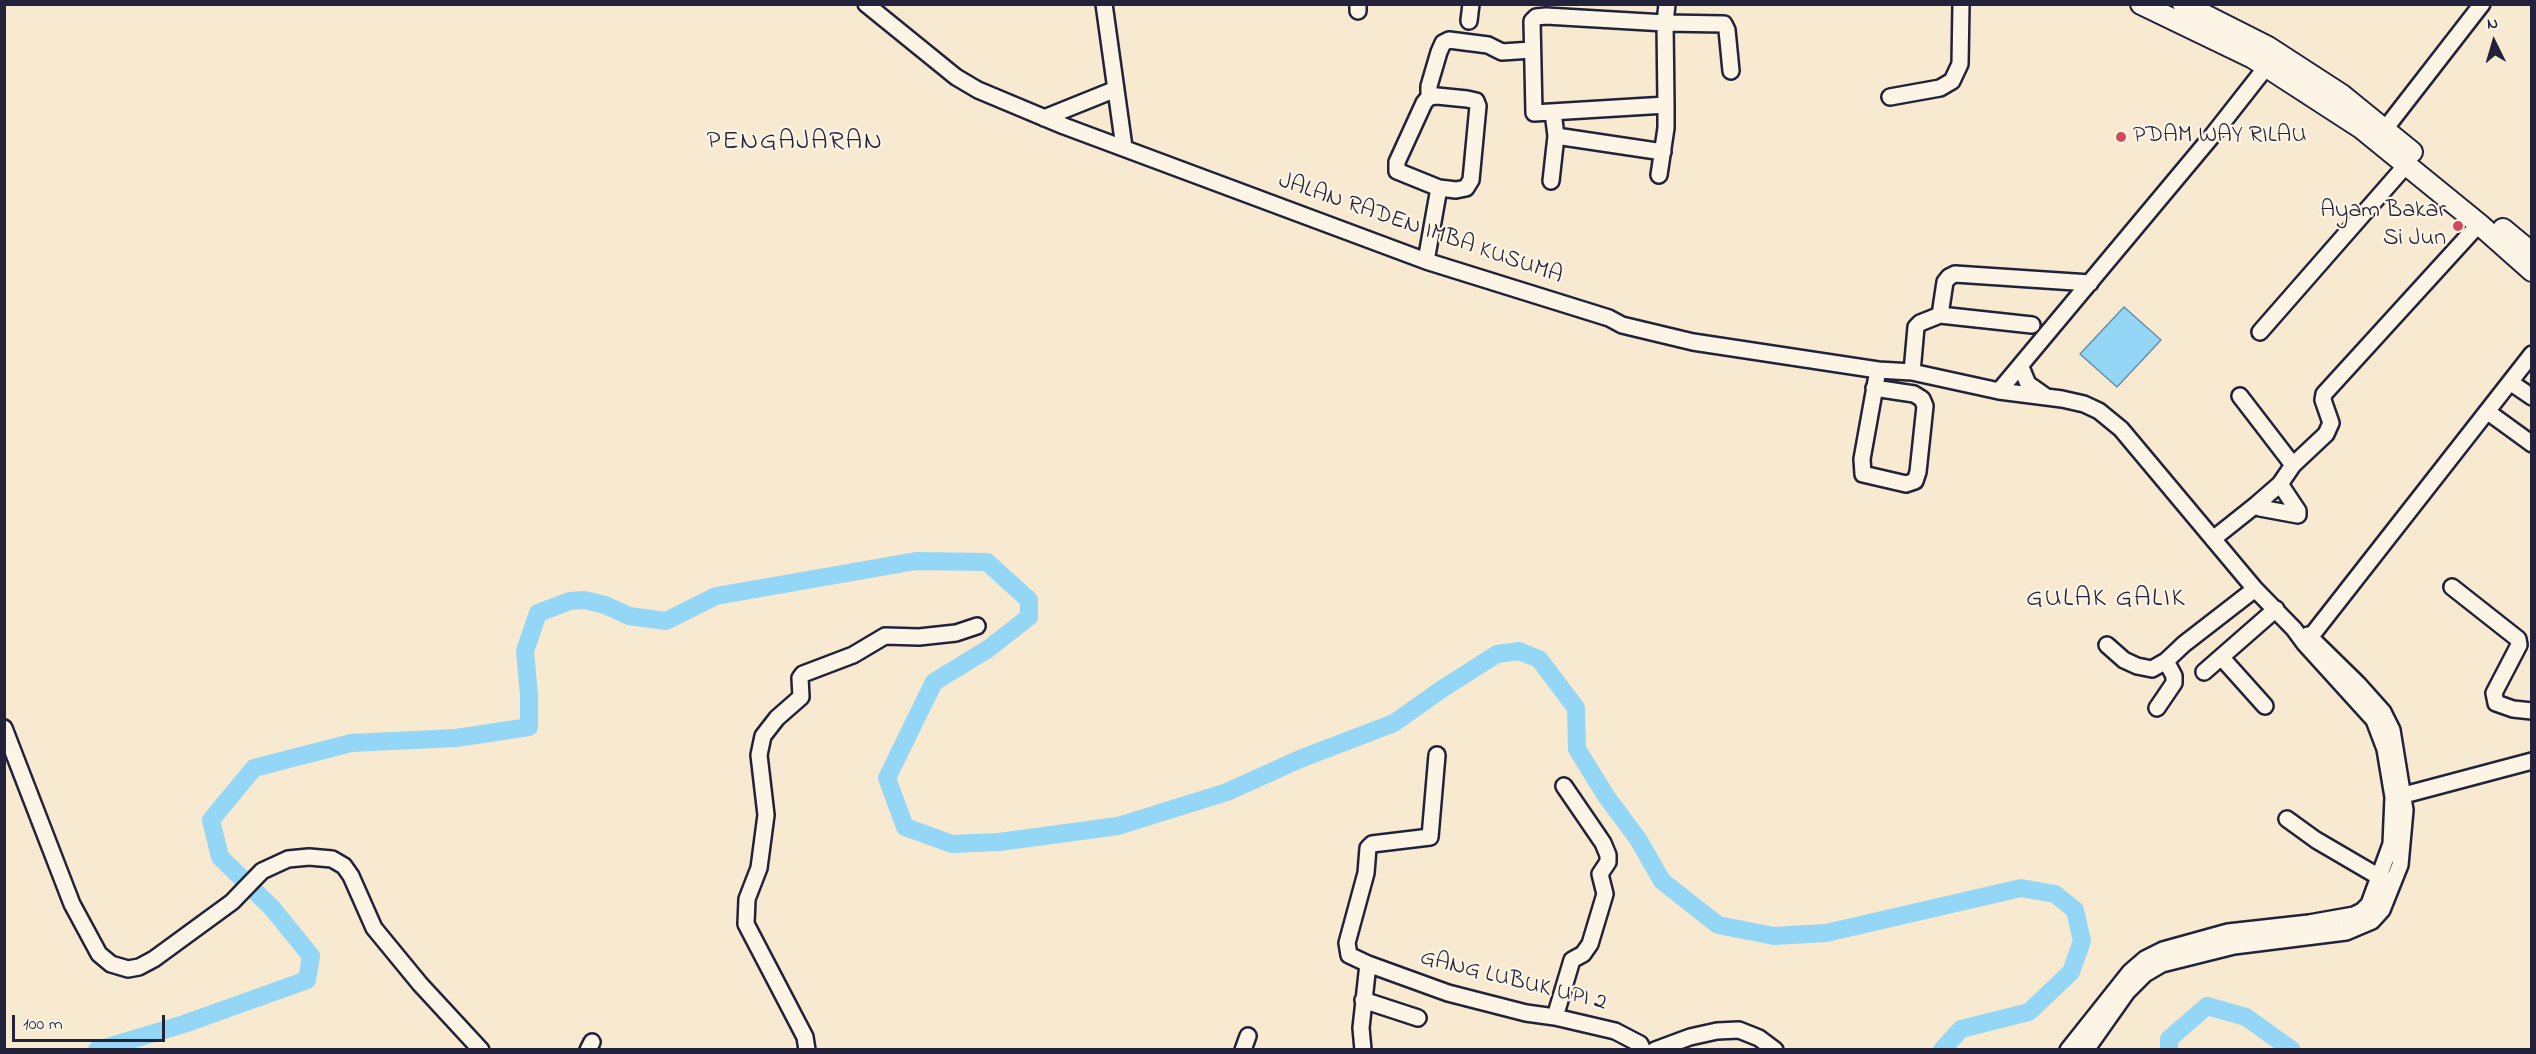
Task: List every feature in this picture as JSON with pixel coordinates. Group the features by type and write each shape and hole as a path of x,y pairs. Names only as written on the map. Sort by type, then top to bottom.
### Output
{"main road":[{"path":"2141,4 2268,48 2342,95 2407,164 2472,214 2532,253"},
{"path":"2183,4 2267,66 2372,125 2532,271"}],"street":[{"name":"JALAN RADEN IMBA KUSUMA","path":"866,4 956,77 978,90 1044,118 1426,261 1622,325 1693,342 1878,370 1912,372 1999,391 2046,396 2084,404 2099,411 2121,429 2255,589 2308,640 2388,739"},
{"path":"1104,4 1124,147"},
{"path":"1469,21 1471,4"},
{"path":"1659,175 1666,105 1665,23 1667,4"},
{"path":"1890,97 1940,88 1952,81 1960,64 1961,4"},
{"path":"2372,125 2482,4"},
{"path":"1666,105 1537,114 1533,110 1532,21 1536,16 1724,24 1727,30 1731,71"},
{"path":"1429,97 1476,101 1478,106 1471,180 1466,188 1456,190 1439,188 1408,177 1396,168 1424,103 1429,97 1429,86 1443,43 1449,40 1488,45 1502,52 1532,50"},
{"path":"1999,391 2267,66"},
{"path":"1044,118 1116,89"},
{"path":"1551,181 1556,136 1553,112"},
{"path":"1556,136 1663,152"},
{"path":"2260,332 2407,164"},
{"path":"1426,261 1439,188"},
{"path":"2213,539 2280,484 2293,465 2329,429 2331,423 2323,400 2324,394 2472,214"},
{"path":"1940,315 1945,282 1955,274 2090,283"},
{"path":"1912,372 1916,327 1940,315 2032,325"},
{"path":"2308,640 2532,354"},
{"path":"2021,367 2028,384 2046,396"},
{"path":"1874,388 1914,394 1922,399 1925,413 1915,481 1906,484 1863,474 1862,459 1874,388 1878,370"},
{"path":"2510,382 2532,397"},
{"path":"2240,396 2293,465"},
{"path":"2488,412 2532,444"},
{"path":"2257,505 2298,515 2298,511 2280,484"},
{"path":"2452,587 2518,639 2518,645 2494,693 2496,703 2513,709 2532,711"},
{"path":"2107,645 2124,660 2152,669 2166,661 2184,644 2255,589"},
{"path":"2204,672 2276,609"},
{"path":"807,1050 805,1037 746,924 747,898 759,868 766,815 759,755 763,736 777,718 801,697 803,674 853,654 885,636 919,637 956,633 977,626"},
{"path":"2222,658 2265,706"},
{"path":"2157,708 2174,683 2174,676 2166,661"},
{"path":"4,728 8,748 72,904 99,954 111,964 128,969 139,967 181,940 232,902 262,872 288,859 309,857 333,859 344,867 374,928 420,984 481,1050"},
{"path":"2068,1050 2130,972 2145,959 2163,950 2228,933 2354,915 2369,904 2400,865 2404,795 2388,739"},
{"path":"2085,1050 2127,992 2145,975 2162,964 2224,948 2346,932 2372,921 2382,910 2388,880 2392,797 2388,739"},
{"path":"1363,1050 1361,1028 1368,964 1349,955 1347,943 1366,873 1368,848 1372,844 1430,837 1437,755"},
{"path":"2404,795 2532,761"},
{"path":"1555,1017 1572,960 1584,954 1590,944 1605,894 1600,874 1608,862 1603,843 1564,786"},
{"path":"2288,819 2316,840 2388,880"},
{"name":"GANG LUBUK UPI 2","path":"1368,964 1448,993 1526,1013 1555,1017 1615,1031 1640,1044 1644,1050"},
{"path":"1363,1000 1418,1018"},
{"path":"1655,1050 1708,1033 1739,1030 1759,1038 1775,1050"}],"water":[{"path":"2124,307 2161,340 2117,387 2080,354"}],"waterway":[{"path":"97,1050 184,1024 307,980 311,956 272,908 220,857 211,820 254,768 351,743 456,738 529,727 525,651 538,613 570,601 584,600 605,605 629,616 666,621 716,596 916,561 987,562 1029,600 1029,617 988,649 934,682 887,778 905,827 952,844 999,842 1118,826 1227,792 1300,759 1394,723 1497,654 1519,651 1539,659 1576,708 1577,749 1606,796 1638,839 1662,881 1718,925 1774,936 1826,933 2021,888 2055,894 2075,910 2082,941 2071,972 2029,1012 1961,1029 1942,1050"},
{"path":"2169,1050 2169,1039 2207,1006 2246,1017 2292,1050"}],"place":[{"name":"PDAM WAY RILAU","path":"2121,137"},
{"name":"Ayam Bakar Si Jun","path":"2458,226"}],"district":[{"name":"PENGAJARAN","path":"795,144"},
{"name":"GULAK GALIK","path":"2106,601"}]}
